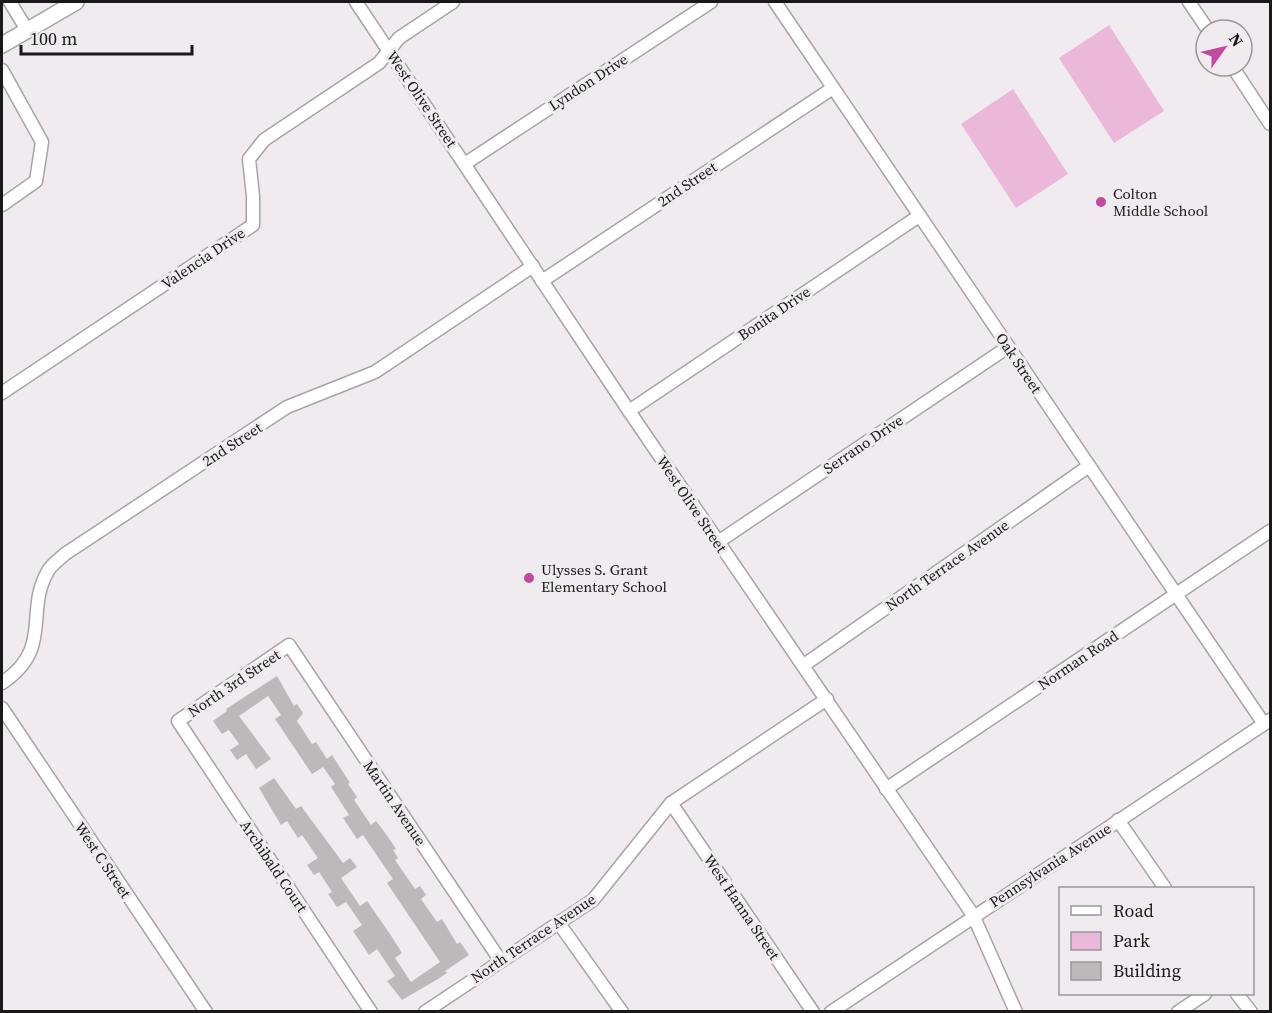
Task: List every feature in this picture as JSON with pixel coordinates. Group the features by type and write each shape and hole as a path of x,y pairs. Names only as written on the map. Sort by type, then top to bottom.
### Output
{"main road":[{"path":"2,45 76,2"}],"street":[{"path":"10,2 27,30"},
{"name":"West Olive Street","path":"356,2 466,163 629,411 804,664 973,915 1016,1011"},
{"name":"Valencia Drive","path":"2,393 253,225 249,159 264,140 379,63 399,38 453,2"},
{"name":"Lyndon Drive","path":"466,163 711,2"},
{"name":"Oak Street","path":"775,2 1089,466 1268,722"},
{"path":"1189,2 1200,18"},
{"path":"2,70 42,142 36,182 2,205"},
{"path":"1240,78 1270,124"},
{"name":"2nd Street","path":"542,281 833,88"},
{"name":"Bonita Drive","path":"629,411 920,216"},
{"name":"2nd Street","path":"2,683 14,675 34,648 40,597 48,570 65,554 287,407 375,372 533,266"},
{"name":"Serrano Drive","path":"718,542 1008,346"},
{"name":"North Terrace Avenue","path":"804,664 1089,466"},
{"name":"Norman Road","path":"886,789 1270,531"},
{"name":"North 3rd Street","path":"178,721 289,645"},
{"name":"Martin Avenue","path":"289,645 500,960"},
{"name":"North Terrace Avenue","path":"425,1011 593,900 671,803 827,699"},
{"name":"West C Street","path":"2,708 206,1011"},
{"name":"Archibald Court","path":"178,721 371,1011"},
{"name":"Pennsylvania Avenue","path":"831,1011 1268,722"},
{"name":"West Hanna Street","path":"671,803 813,1011"},
{"path":"1118,820 1164,887"},
{"path":"558,922 622,1011"},
{"path":"1178,1011 1202,995"},
{"path":"1239,995 1251,1011"}],"green space":[{"path":"1109,25 1164,111 1114,143 1059,58"},
{"path":"1013,89 1068,174 1016,208 961,124"}],"building":[{"path":"277,676 294,706 297,704 303,713 297,721 312,744 316,742 327,759 332,755 357,797 354,800 371,825 376,821 386,834 396,849 393,850 398,858 395,860 415,889 420,886 426,895 421,899 437,922 442,919 457,944 460,942 469,955 445,971 447,973 402,1000 387,981 395,976 377,949 369,955 353,931 362,925 346,902 337,907 328,894 332,892 319,872 314,875 307,865 318,858 302,835 298,838 287,821 281,825 259,788 274,778 296,809 301,806 343,863 350,858 357,867 341,878 360,906 367,901 390,934 402,953 395,958 411,982 440,962 387,883 393,879 363,835 357,839 343,818 349,815 331,787 335,784 323,767 312,774 275,719 281,715 268,696 239,716 271,759 256,769 246,754 237,760 230,750 239,744 229,730 222,734 213,721 227,711 226,709"}],"place":[{"name":"Colton Middle School","path":"1101,202"},
{"name":"Ulysses S. Grant Elementary School","path":"529,578"}]}
